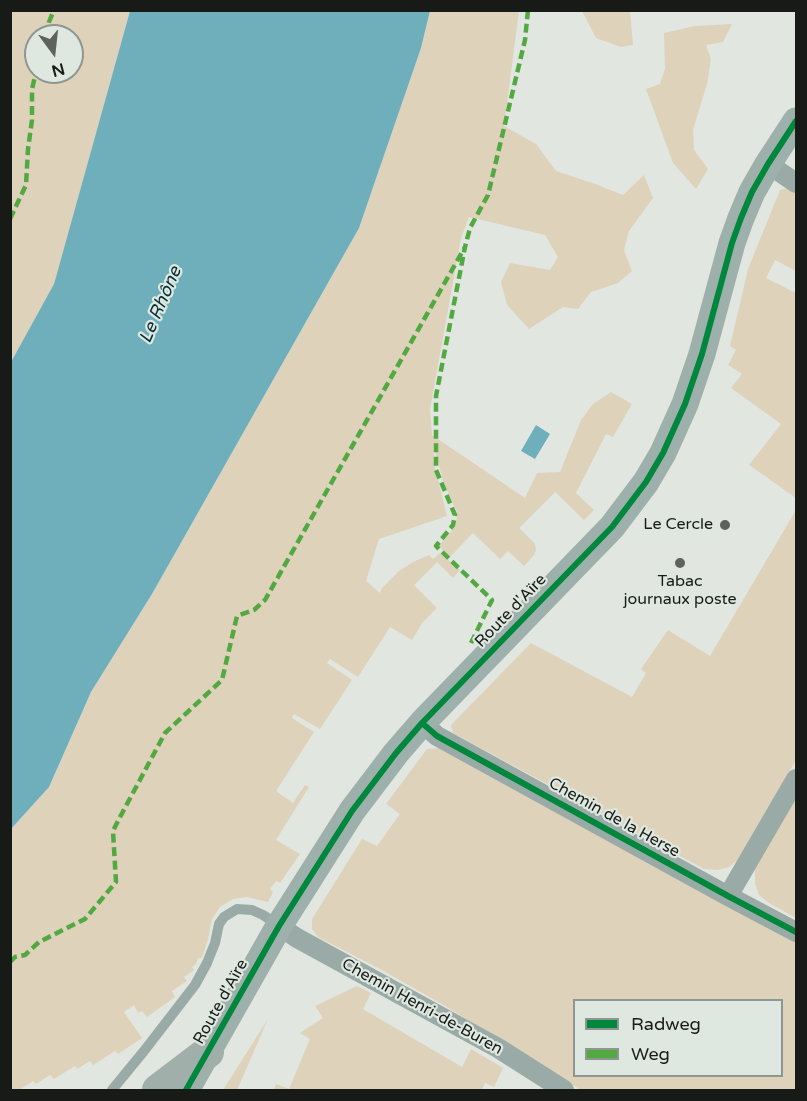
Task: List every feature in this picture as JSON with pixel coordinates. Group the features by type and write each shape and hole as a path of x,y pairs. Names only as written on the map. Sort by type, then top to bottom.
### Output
{"main road":[{"path":"158,1090 208,1052"}],"street":[{"name":"Route d'Aïre","path":"186,1090 279,926 352,811 422,723 612,527 652,472 685,404 702,354 735,235 752,192 796,121"},
{"path":"768,164 796,183"},
{"name":"Chemin de la Herse","path":"422,723 436,736 796,932"},
{"path":"728,896 796,779"},
{"name":"Chemin Henri-de-Buren","path":"279,926 498,1048 564,1090"}],"lane":[{"path":"112,1090 195,985 207,963 219,924 224,916 237,909 252,910 279,926"}],"shaded area":[{"path":"11,11 130,11 54,284 11,362"},
{"path":"430,11 519,11 504,126 536,144 556,171 623,195 644,175 653,198 629,231 624,250 632,271 618,283 591,292 578,309 563,307 529,329 507,305 501,282 510,263 550,270 558,257 545,235 469,217 461,238 430,409 432,435 525,498 537,473 560,472 581,420 593,404 611,392 632,404 613,437 606,434 576,493 594,510 584,520 555,492 519,528 535,544 536,550 524,566 508,551 500,559 473,533 450,557 439,546 454,528 457,512 444,484 433,444 435,468 447,516 379,539 366,581 380,593 399,571 429,555 433,559 440,553 460,570 453,578 437,562 414,585 437,608 423,622 412,640 390,627 358,677 330,659 327,663 352,680 320,729 294,714 292,718 314,732 276,791 293,803 305,785 309,787 276,840 300,854 280,883 276,881 270,889 273,892 268,902 247,897 233,899 220,907 212,919 202,958 198,958 192,967 194,970 184,977 187,981 172,991 175,997 147,1017 142,1011 138,1013 134,1005 124,1012 142,1038 118,1054 115,1051 93,1065 90,1061 77,1069 75,1066 54,1079 50,1075 36,1084 33,1081 19,1090 11,1090 11,829 49,787 91,692 152,594 359,228 421,48"},
{"path":"582,11 630,11 633,45 621,47 596,38"},
{"path":"732,24 723,42 706,45 711,59 707,84 693,130 694,150 708,169 696,189 673,163 646,89 660,84 665,69 664,33 695,26"},
{"path":"788,188 796,194 796,271 775,260 766,278 796,293 796,498 749,465 781,424 731,388 742,374 728,365 736,350 730,346 748,269 780,190"},
{"path":"796,510 796,760 738,860 729,867 718,870 704,869 453,733 451,725 531,643 632,697 646,673 641,669 668,630 710,656"},
{"path":"440,748 796,941 796,1090 581,1090 447,1007 318,937 312,929 312,919 362,839 377,846 400,814 386,804 427,749"},
{"path":"796,798 796,918 759,895 755,883 755,869"},
{"path":"357,986 371,993 363,1009 462,1067 471,1049 503,1068 494,1087 485,1083 482,1090 274,1090 276,1084 289,1089 310,1039 300,1033 323,1018 315,1006"},
{"path":"268,1019 237,1090 223,1090"}],"water":[{"name":"Le Rhône","path":"130,11 430,11 421,48 359,228 152,594 91,692 49,787 11,829 11,362 54,284"},
{"path":"536,425 550,434 535,459 521,451"}],"marked path":[{"path":"49,24 54,10"},
{"path":"471,643 492,600 436,546 453,525 455,515 436,470 436,396 465,247 470,228 488,195 525,40 528,10"},
{"path":"10,219 26,185 33,84"},
{"path":"10,962 15,957 25,955 39,942 85,919 116,882 113,831 165,733 222,680 237,616 254,610 265,600 465,247"}],"cycle path":[{"path":"186,1090 279,926 352,811 422,723 612,527 646,482 663,453 685,404 702,354 741,218 752,192 796,121"},
{"path":"422,723 437,736 796,932"}],"place":[{"name":"Le Cercle","path":"725,525"},
{"name":"Tabac journaux poste","path":"680,563"}]}
